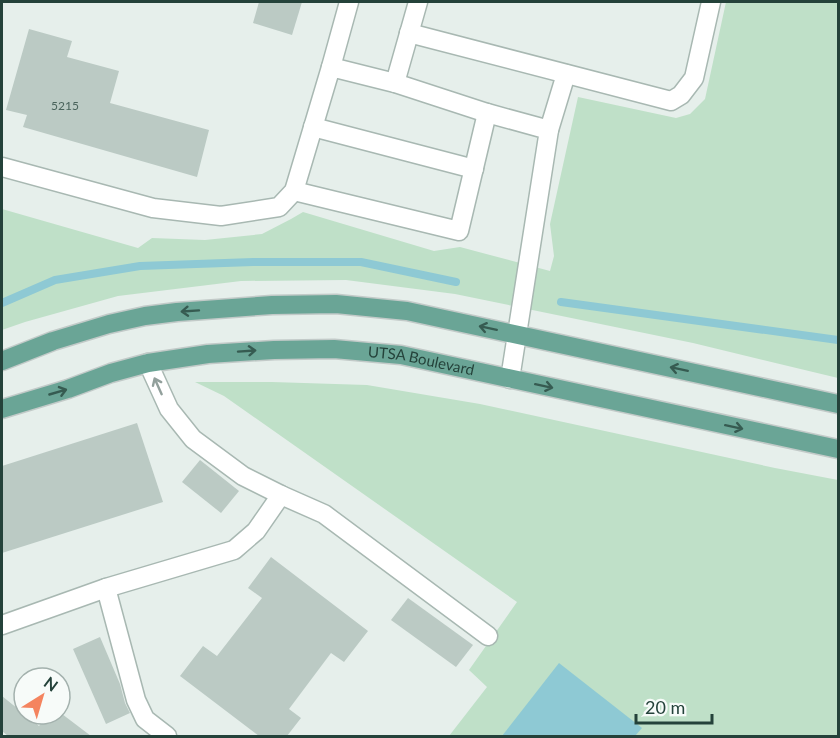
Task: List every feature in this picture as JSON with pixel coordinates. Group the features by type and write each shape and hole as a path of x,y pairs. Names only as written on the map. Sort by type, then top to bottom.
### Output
{"main road":[{"path":"2,361 64,338 145,316 272,305 336,304 407,310 838,404"},
{"name":"UTSA Boulevard","path":"2,409 148,363 208,354 334,349 401,355 838,450"}],"lane":[{"path":"2,167 153,208 221,216 279,207 294,191 332,67 349,2"},
{"path":"395,83 418,2"},
{"path":"409,33 671,101 681,95 694,78 711,2"},
{"path":"332,67 395,83 549,130"},
{"path":"510,378 549,130 566,74"},
{"path":"294,191 459,231 488,113"},
{"path":"313,127 474,169"},
{"path":"148,363 169,409 193,439 243,476 324,514 488,636"},
{"path":"2,625 106,588 234,550 256,531 281,495"},
{"path":"106,588 136,700 145,719 167,736"}],"green space":[{"path":"726,2 838,2 838,378 693,343 455,294 346,280 241,281 118,296 2,330 2,209 138,248 152,238 205,240 262,234 303,212 434,251 460,247 550,271 554,256 550,224 578,97 676,118 690,114 705,99"},
{"path":"195,382 367,385 480,404 838,480 838,736 449,736 487,687 469,670 517,602 224,396"}],"water":[{"path":"559,663 642,728 635,736 502,736"}],"building":[{"path":"259,2 302,2 292,35 253,23"},
{"path":"29,29 72,41 67,57 119,71 110,103 209,130 197,177 23,127 27,115 6,110"},
{"path":"137,423 163,502 2,553 2,466"},
{"path":"200,460 239,491 221,513 182,482"},
{"path":"271,557 368,631 344,662 331,653 289,709 301,718 287,736 259,736 180,676 203,646 217,656 262,598 248,588"},
{"path":"408,598 473,645 456,667 391,620"},
{"path":"100,637 130,713 106,724 73,649"},
{"path":"2,696 12,704 12,726 72,726 72,722 91,736 8,736 2,731"}],"waterway":[{"path":"2,303 55,280 140,266 253,262 361,262 456,282"},
{"path":"561,302 838,340"}]}
